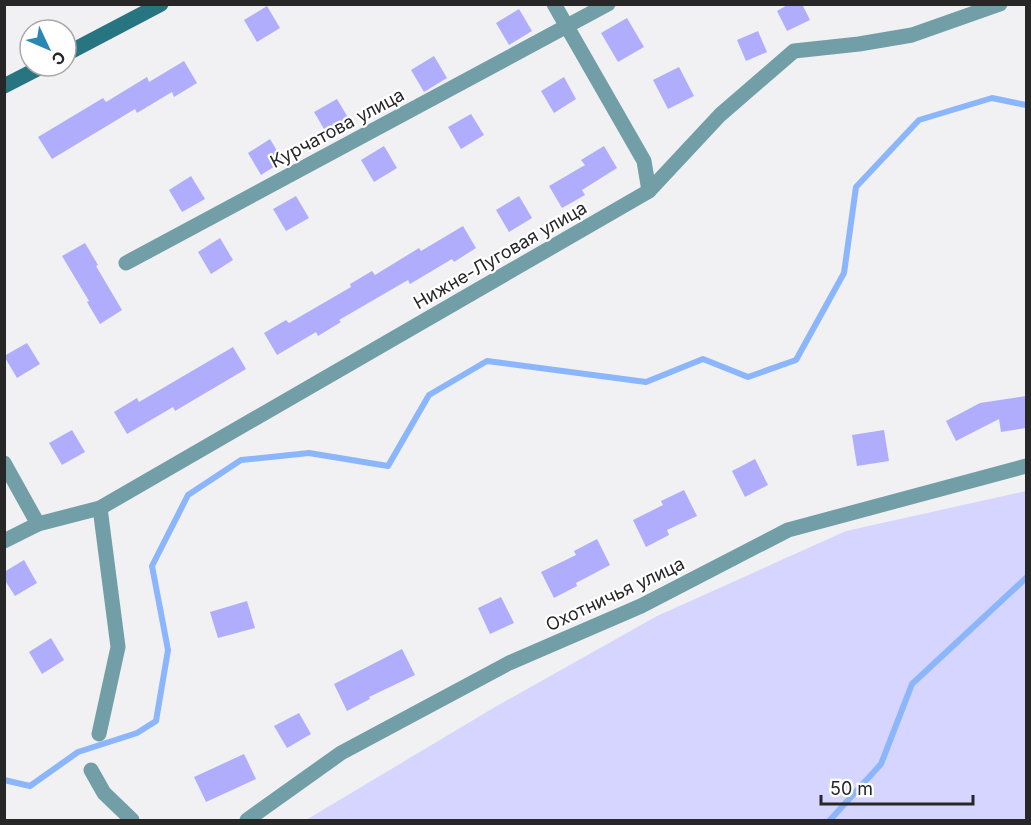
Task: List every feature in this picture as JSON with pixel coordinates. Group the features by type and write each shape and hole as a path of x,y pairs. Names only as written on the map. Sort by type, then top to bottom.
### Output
{"main road":[{"path":"78,48 161,4"},
{"path":"4,86 20,78"}],"street":[{"path":"554,4 644,161 649,191"},
{"name":"Курчатова улица","path":"126,263 608,4"},
{"name":"Нижне-Луговая улица","path":"4,541 38,524 100,508 649,191 720,115 794,51 912,35 1000,4"},
{"path":"4,463 38,524"},
{"name":"Охотничья улица","path":"247,820 352,747 509,663 641,606 788,530 1026,466"},
{"path":"99,734 118,647 100,508"},
{"path":"91,770 104,793 132,820"}],"shaded area":[{"path":"1026,491 1026,820 306,820 495,707 657,616 846,531"}],"building":[{"path":"789,4 802,4 810,20 787,31 777,11"},
{"path":"267,6 280,28 257,42 244,20"},
{"path":"519,9 532,31 509,45 496,23"},
{"path":"627,18 644,47 618,62 601,33"},
{"path":"758,31 767,52 746,61 737,40"},
{"path":"434,56 447,78 424,92 411,70"},
{"path":"184,61 197,83 174,97 172,92 137,113 135,109 52,159 38,137 103,98 106,102 147,77 149,82"},
{"path":"679,67 694,96 668,109 653,80"},
{"path":"564,77 576,99 554,113 541,91"},
{"path":"337,99 350,121 327,134 314,112"},
{"path":"471,114 484,135 461,149 448,127"},
{"path":"270,139 283,161 261,175 248,153"},
{"path":"384,146 397,168 374,182 361,160"},
{"path":"604,146 617,168 582,190 585,195 562,208 549,186 585,165 581,160"},
{"path":"191,176 205,199 182,212 169,190"},
{"path":"296,196 309,218 286,231 273,209"},
{"path":"519,196 532,218 509,232 496,210"},
{"path":"463,226 476,248 454,262 452,259 410,284 408,280 339,320 341,322 318,336 316,332 277,355 264,333 286,320 289,323 351,287 350,284 372,271 375,275 419,248 421,251"},
{"path":"220,238 233,260 211,274 198,252"},
{"path":"85,243 122,310 100,324 62,256"},
{"path":"27,343 40,364 17,378 4,356"},
{"path":"233,347 246,369 175,411 173,407 127,434 114,412 137,398 139,402"},
{"path":"1026,396 1026,428 1001,432 999,419 956,441 946,421 980,403"},
{"path":"72,430 85,452 62,465 49,443"},
{"path":"884,430 889,461 857,466 852,435"},
{"path":"755,459 768,485 745,497 732,471"},
{"path":"684,490 697,516 667,530 669,535 646,547 633,520 663,505 661,501"},
{"path":"597,539 610,565 554,598 541,572 576,555 574,551"},
{"path":"24,560 37,583 15,596 4,579 4,572"},
{"path":"501,597 514,623 490,634 478,608"},
{"path":"247,601 255,628 218,638 210,612"},
{"path":"51,638 64,660 42,674 29,652"},
{"path":"402,649 415,675 369,697 370,699 347,711 334,684"},
{"path":"299,713 311,734 287,748 274,726"},
{"path":"244,754 256,779 206,802 194,777"}],"waterway":[{"path":"4,780 30,786 78,752 137,733 156,721 168,650 152,566 188,495 241,460 309,453 388,466 429,395 487,361 646,382 703,359 748,377 796,360 844,273 856,187 919,120 992,98 1026,105"},
{"path":"830,820 881,764 912,684 1026,578"}]}
